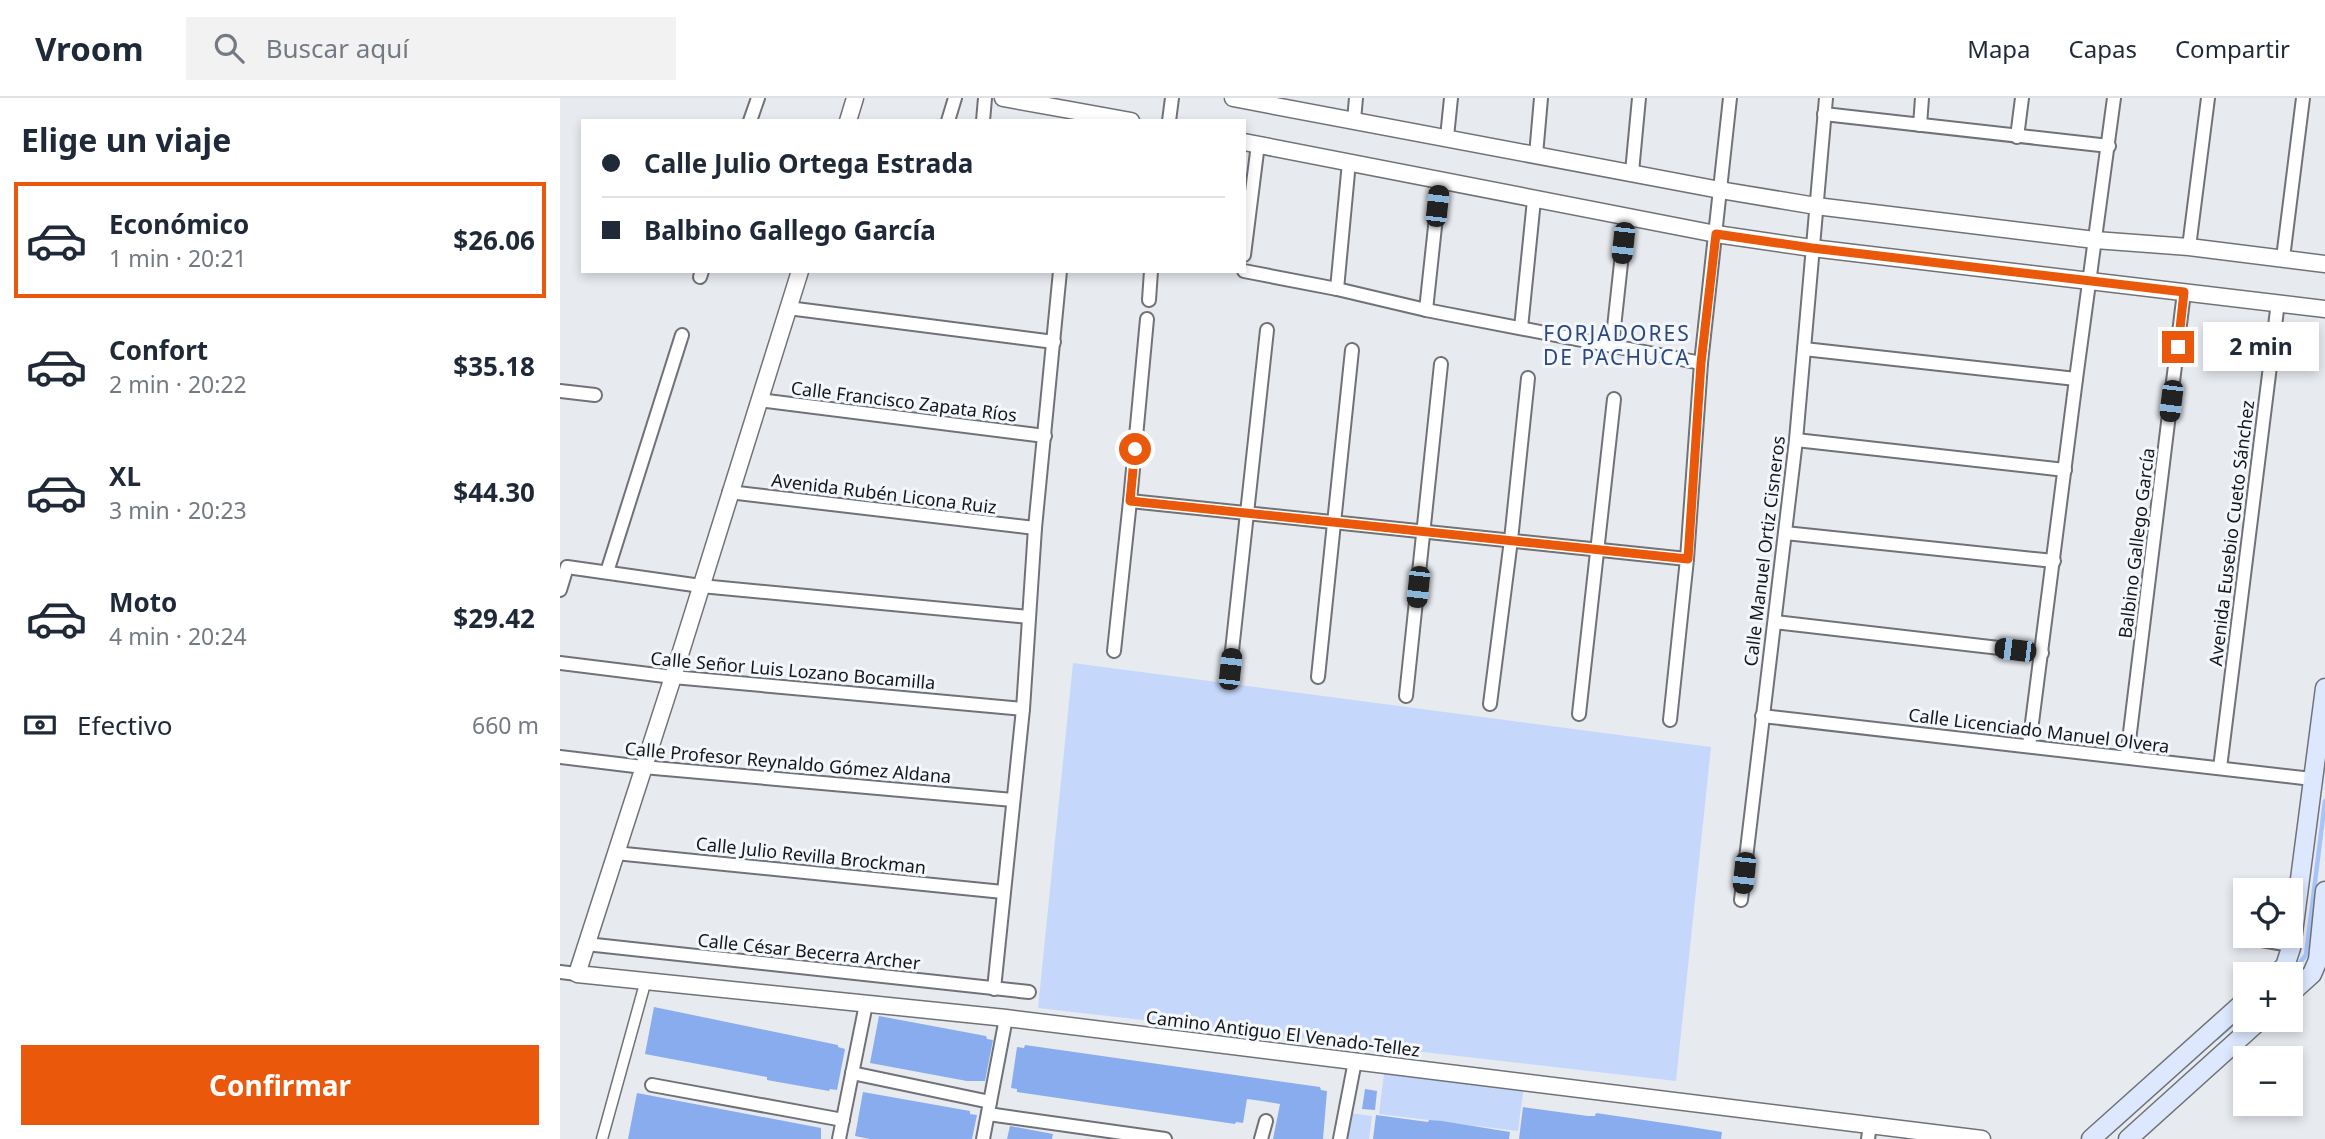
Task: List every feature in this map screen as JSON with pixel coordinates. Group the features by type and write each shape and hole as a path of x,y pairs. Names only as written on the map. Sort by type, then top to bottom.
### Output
{"main road":[{"path":"2298,878 2312,779 2321,751 2325,688"},
{"path":"2303,982 2321,961 2325,891"},
{"path":"2286,962 2291,948"},
{"path":"2091,1139 2233,1012"},
{"path":"2128,1139 2247,1032"}],"street":[{"path":"751,119 758,98"},
{"path":"849,119 855,98"},
{"path":"949,119 955,98"},
{"path":"983,119 985,98"},
{"path":"1003,98 1074,115 1112,119"},
{"path":"1170,119 1172,98"},
{"path":"1233,98 1262,101 1720,190 1816,206 2095,240 2189,247 2325,264"},
{"path":"1354,120 1356,98"},
{"path":"1447,137 1451,98"},
{"path":"1536,155 1541,98"},
{"path":"1632,172 1639,98"},
{"path":"1670,720 1688,559 1701,363 1730,98"},
{"name":"Calle Manuel Ortiz Cisneros","path":"1741,900 1796,440 1826,98"},
{"path":"1920,125 1922,98"},
{"path":"2017,136 2022,98"},
{"path":"2029,746 2114,98"},
{"path":"2189,247 2208,98"},
{"path":"2283,258 2303,98"},
{"path":"1824,114 2109,146"},
{"path":"1246,223 1251,143 1716,234 1812,248 2325,309"},
{"path":"1337,289 1349,162"},
{"path":"1426,310 1440,180"},
{"path":"1521,328 1534,200"},
{"path":"1612,346 1626,217"},
{"path":"1246,271 1426,310 1701,363"},
{"path":"560,972 577,974 674,677 729,492 799,273"},
{"path":"994,989 1023,709 1035,528 1060,273"},
{"path":"1149,300 1152,273"},
{"name":"Balbino Gallego García","path":"2127,757 2184,292"},
{"name":"Avenida Eusebio Cueto Sánchez","path":"2220,768 2278,302"},
{"path":"788,308 1054,342"},
{"path":"1114,651 1147,319"},
{"path":"1230,669 1267,330"},
{"path":"607,572 682,335"},
{"path":"1804,349 2076,379"},
{"path":"1318,677 1352,350"},
{"path":"1406,696 1441,365"},
{"path":"1490,704 1528,378"},
{"path":"560,391 595,395"},
{"path":"1579,714 1614,399"},
{"name":"Calle Francisco Zapata Ríos","path":"759,400 1045,436"},
{"path":"1796,440 2065,470"},
{"name":"Avenida Rubén Licona Ruiz","path":"729,492 1035,528"},
{"path":"1130,501 1688,559"},
{"path":"1785,533 2054,561"},
{"path":"560,590 567,567 701,586 1030,617"},
{"path":"1775,622 2042,653"},
{"name":"Calle Señor Luis Lozano Bocamilla","path":"560,663 674,677 1023,709"},
{"name":"Calle Licenciado Manuel Olvera","path":"1762,716 2312,779"},
{"name":"Calle Profesor Reynaldo Gómez Aldana","path":"560,757 643,767 1013,800"},
{"name":"Calle Julio Revilla Brockman","path":"615,853 1003,892"},
{"name":"Calle César Becerra Archer","path":"586,944 1029,992"},
{"name":"Camino Antiguo El Venado-Tellez","path":"577,974 1006,1018 1356,1061 1869,1132 1982,1139"},
{"path":"603,1139 646,980"},
{"path":"839,1139 866,1004"},
{"path":"983,1139 1006,1018"},
{"path":"1340,1139 1356,1061"},
{"path":"852,1073 1073,1132 1165,1139"},
{"path":"652,1085 843,1120"},
{"path":"1261,1139 1266,1121"}],"shaded area":[{"path":"1073,663 1711,747 1676,1081 1038,1008"},
{"path":"1385,1066 1524,1086 1518,1131 1379,1114"},
{"path":"1350,1113 1372,1116 1369,1139 1347,1139"}],"building":[{"path":"654,1007 838,1045 845,1049 837,1090 829,1091 767,1080 767,1077 645,1054"},
{"path":"879,1016 986,1036 987,1039 993,1040 985,1081 967,1081 870,1063"},
{"path":"1025,1045 1320,1087 1321,1090 1327,1091 1323,1139 1273,1139 1280,1104 1262,1101 1247,1099 1243,1123 1235,1124 1017,1092 1017,1089 1011,1088 1017,1047 1024,1048"},
{"path":"1365,1089 1377,1091 1375,1110 1362,1109"},
{"path":"863,1092 970,1111 970,1114 977,1115 972,1139 870,1139 855,1136"},
{"path":"637,1093 821,1128 821,1139 628,1139"},
{"path":"1523,1107 1588,1116 1595,1116 1596,1113 1685,1126 1722,1132 1721,1139 1519,1139"},
{"path":"1376,1115 1428,1122 1442,1121 1510,1132 1509,1139 1373,1139"},
{"path":"1010,1126 1053,1134 1052,1139 1007,1139"}],"waterway":[{"path":"2300,962 2306,955 2325,801"},
{"path":"2217,1038 2233,1024"}],"district":[{"name":"FORJADORES DE PACHUCA","path":"1617,345"}],"route":[{"path":"1135,449 1130,501 1688,559 1701,363 1716,234 2184,292 2178,347"}]}
